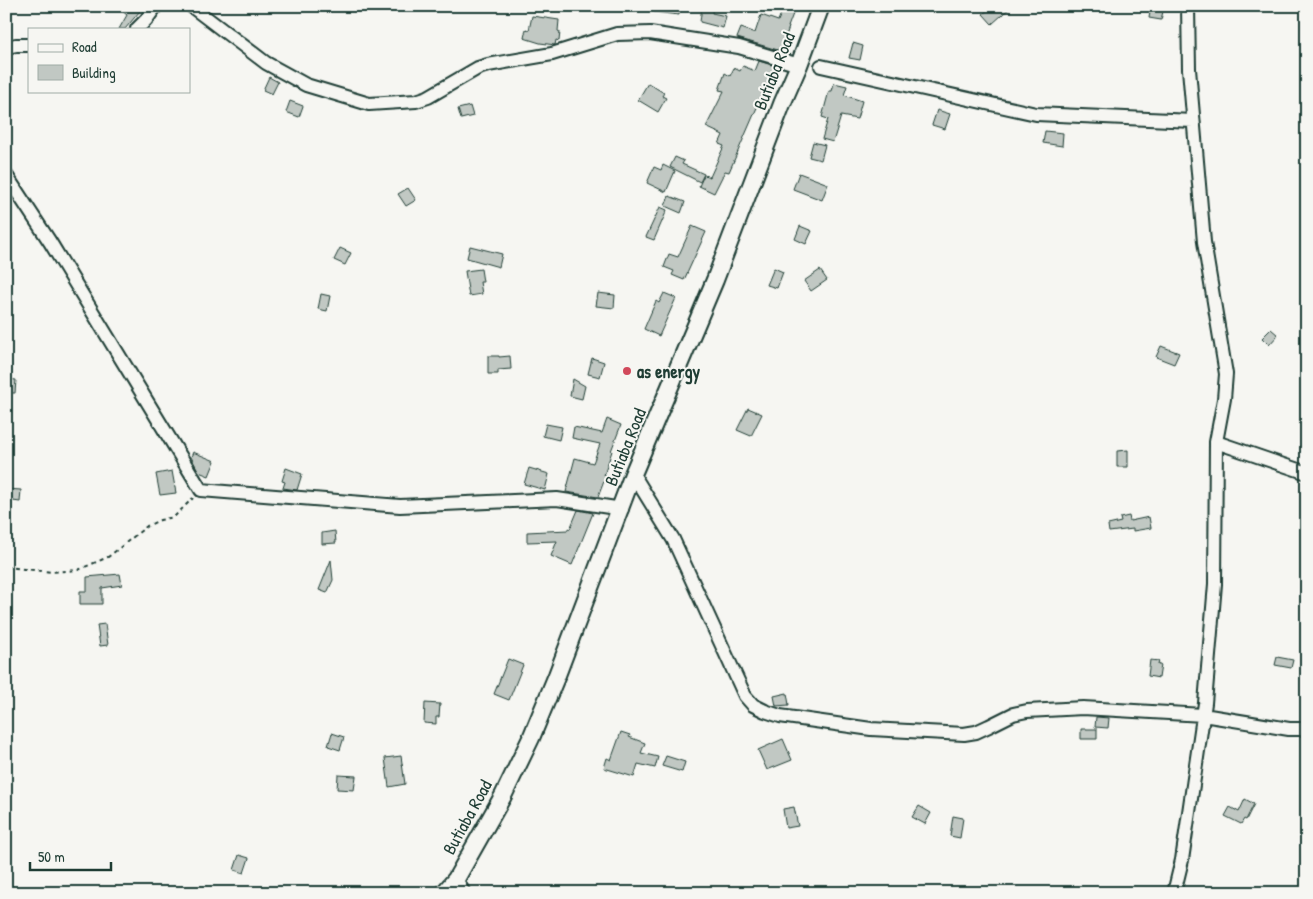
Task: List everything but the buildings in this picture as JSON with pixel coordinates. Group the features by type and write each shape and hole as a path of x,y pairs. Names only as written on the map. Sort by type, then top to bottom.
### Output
{"main road":[{"name":"Butiaba Road","path":"444,893 460,886 531,738 622,509 633,474 714,280 821,6"}],"street":[{"path":"139,28 156,6"},
{"path":"191,6 266,63 306,85 369,104 416,101 428,97 478,68 552,54 617,34 650,33 739,47 799,65"},
{"path":"1174,893 1182,860 1203,715 1215,584 1216,442 1224,399 1226,374 1204,242 1189,69 1188,6"},
{"path":"6,47 16,45 28,46"},
{"path":"821,66 1036,114 1193,121"},
{"path":"6,175 50,242 200,490 400,506 569,499 622,509"},
{"path":"1216,442 1307,474"},
{"path":"633,474 673,540 745,696 753,704 765,711 780,716 870,729 964,734 976,732 1013,714 1027,711 1083,708 1203,715 1289,730 1307,729"}],"path":[{"path":"6,567 52,572 78,570 108,556 147,526 160,520 174,517 200,490"}],"place":[{"name":"as energy","path":"627,371"}]}
